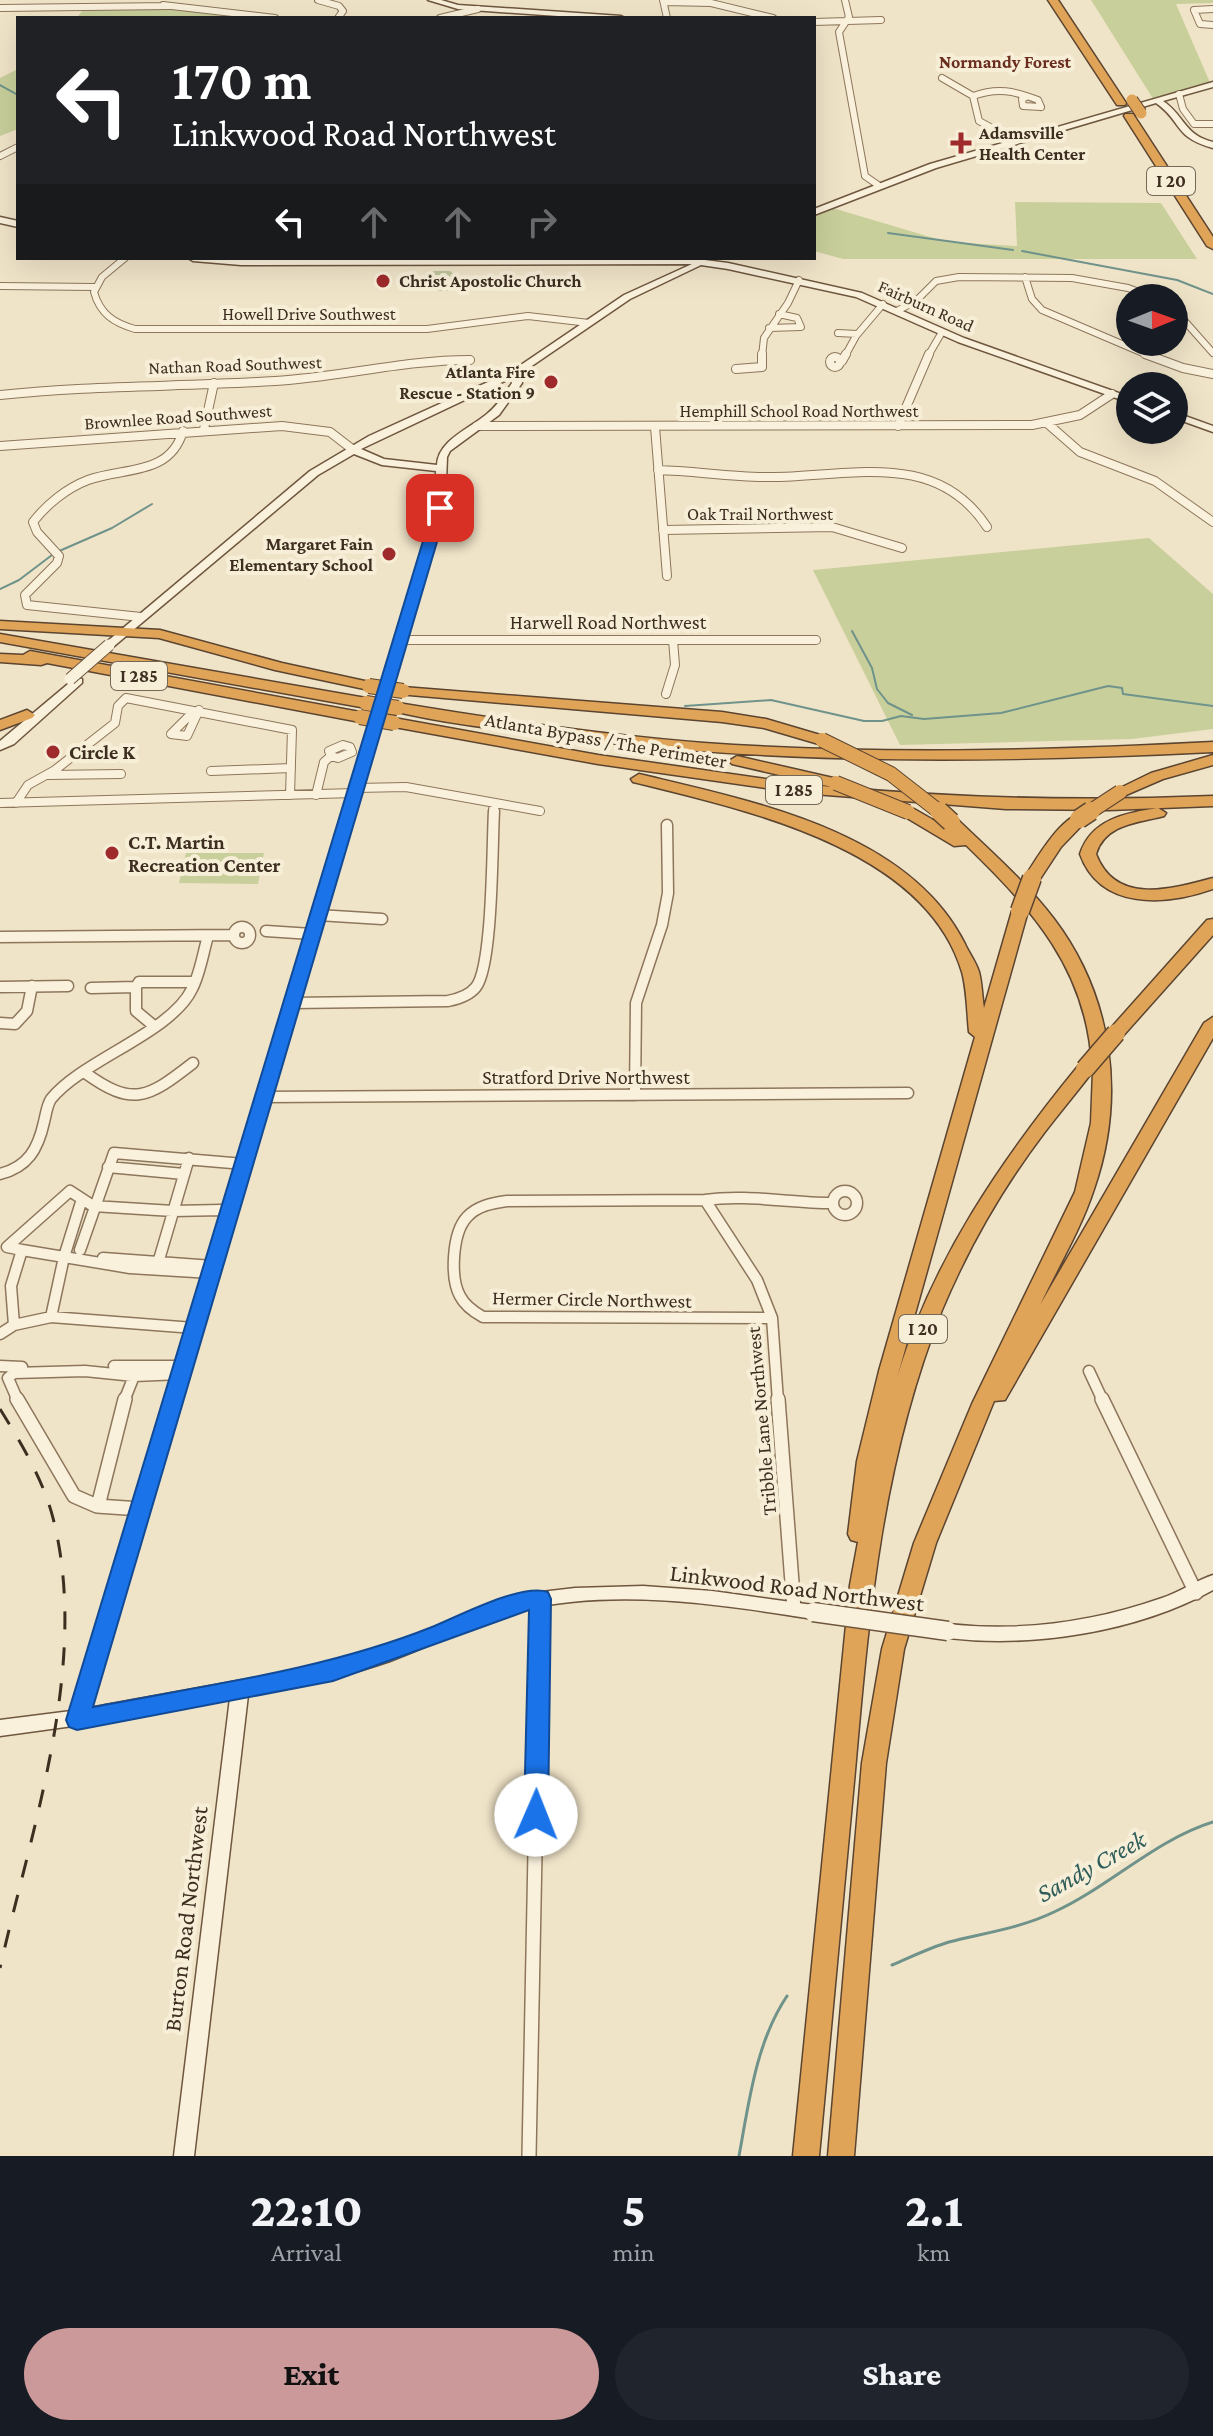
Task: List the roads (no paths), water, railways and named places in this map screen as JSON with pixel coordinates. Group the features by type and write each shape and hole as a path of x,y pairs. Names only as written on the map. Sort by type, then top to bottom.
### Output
{"highway":[{"name":"I 20","path":"1053,0 1213,223"},
{"name":"I 20","path":"1066,0 1126,102"},
{"name":"I 20","path":"1135,115 1213,246"},
{"path":"147,616 160,634"},
{"path":"0,625 120,639 160,634 280,667 369,686 398,706 523,737 735,761 836,783 908,812 972,849 1005,874"},
{"name":"I 285","path":"0,638 363,709"},
{"name":"Atlanta Bypass / The Perimeter","path":"0,650 363,709 398,706 549,734 645,745 770,753 942,756 1213,747"},
{"path":"0,658 62,662"},
{"path":"398,706 722,717 766,724 857,754 898,777 1005,874 1048,923 1081,981 1101,1049 1102,1115 1095,1161 1084,1192 988,1390 949,1485 905,1601 883,1699 855,1974 841,2156"},
{"name":"Atlanta Bypass / The Perimeter","path":"398,706 501,743 664,772 810,792 960,803 1090,805 1213,801"},
{"path":"0,725 27,715"},
{"path":"942,756 1213,738"},
{"path":"501,743 775,813 829,834 883,864 916,891 937,914 965,961 976,995 978,1020 971,1080"},
{"path":"856,1628 860,1514 867,1461 889,1371 971,1080 1032,878 1043,858 1079,819 1120,792 1157,776 1213,760"},
{"path":"1090,805 1213,793"},
{"path":"1213,807 1150,814 1122,821 1094,838 1088,854 1091,866 1102,878 1138,894 1172,895 1213,883"},
{"name":"I 20","path":"806,2156 856,1628 881,1469 894,1416 925,1325 983,1205 1020,1149 1085,1069 1213,924"},
{"path":"949,1485 1212,1023"}],"street":[{"path":"117,0 257,16"},
{"path":"318,0 339,6 343,11 339,16"},
{"path":"432,0 452,7 589,16"},
{"path":"845,0 847,21 839,32 866,177 878,185"},
{"path":"664,1 711,3 765,16"},
{"path":"0,8 169,6"},
{"path":"448,16 478,9"},
{"path":"1213,9 1194,10 1200,24 1213,25"},
{"path":"816,22 881,20"},
{"path":"942,78 973,96 979,121 1016,141"},
{"path":"816,211 890,181 1213,84"},
{"path":"973,96 989,90 1012,90 1026,97"},
{"path":"1179,94 1183,109 1194,124 1213,124"},
{"path":"1158,101 1166,106 1189,138 1213,145"},
{"path":"866,177 890,181"},
{"path":"0,286 95,287 123,260"},
{"path":"217,260 657,260"},
{"path":"0,744 10,741 74,680 282,497 352,449 515,373 652,284 707,260"},
{"name":"Fairburn Road","path":"651,261 707,260 849,292 883,304 942,332 1116,395"},
{"path":"727,260 736,267"},
{"path":"651,261 661,268 652,284"},
{"path":"1025,277 1033,302 1047,313 1097,331 1139,353 1185,369 1213,374"},
{"path":"897,311 943,279 1025,277 1085,280 1116,286"},
{"path":"736,369 762,367 760,342 799,280"},
{"name":"Howell Drive Southwest","path":"95,287 96,300 104,315 124,326 146,330 427,329 528,316 589,323"},
{"path":"842,361 857,334 883,304"},
{"path":"769,328 801,327 797,318 779,314"},
{"path":"1188,325 1213,353"},
{"path":"898,426 937,336 942,332"},
{"path":"838,333 857,334"},
{"name":"Nathan Road Southwest","path":"0,395 67,387 330,377 409,361 470,360"},
{"path":"77,1720 440,508 446,449 507,399 517,383 515,373"},
{"path":"204,429 214,383"},
{"name":"Hemphill School Road Northwest","path":"477,426 1048,424 1080,415 1112,394"},
{"path":"1188,420 1213,429"},
{"path":"1048,424 1080,452 1166,487 1213,522"},
{"path":"655,427 667,576"},
{"name":"Brownlee Road Southwest","path":"0,446 204,429 303,428 330,432 352,449"},
{"path":"147,616 27,605 25,595 57,563 59,556 54,545 36,532 33,522 84,482 144,469 165,460 179,448 183,431"},
{"path":"352,449 382,462 442,469"},
{"path":"658,470 709,470 767,477 894,470 935,483 965,502 987,527"},
{"name":"Oak Trail Northwest","path":"663,530 832,527 902,548"},
{"name":"Harwell Road Northwest","path":"401,640 816,640"},
{"path":"666,694 675,665 673,640"},
{"path":"0,744 27,715 74,680"},
{"path":"16,803 28,785 115,723 118,706 126,698 292,730 290,795"},
{"path":"316,795 324,762 331,756"},
{"path":"211,771 291,768"},
{"path":"46,774 121,774"},
{"path":"0,803 316,795 406,787 540,811"},
{"path":"292,1003 448,1001 465,997 478,988 483,979 485,956 494,803"},
{"path":"635,1095 636,1003 662,925 668,893 667,825"},
{"path":"318,915 382,919"},
{"path":"266,931 312,934"},
{"path":"0,937 232,935"},
{"path":"0,1174 17,1170 31,1156 40,1141 49,1101 69,1081 179,1007 195,982 208,936"},
{"path":"154,1026 136,1011 136,987 139,982 195,982"},
{"path":"0,1023 15,1024 27,1011 32,986"},
{"path":"0,987 68,986"},
{"path":"91,988 136,987"},
{"path":"84,1072 119,1096 144,1097 193,1063"},
{"name":"Stratford Drive Northwest","path":"264,1097 908,1093"},
{"path":"80,1250 114,1153 244,1164"},
{"path":"158,1263 189,1158"},
{"path":"108,1167 184,1174"},
{"path":"212,1270 130,1268 7,1247 70,1191 93,1206 199,1212 220,1217 229,1214"},
{"name":"Hermer Circle Northwest","path":"772,1318 497,1319 472,1312 456,1295 458,1231 468,1216 485,1206 507,1201 705,1200 735,1196 783,1203 831,1203"},
{"path":"51,1317 64,1257 82,1199"},
{"name":"Tribble Lane Northwest","path":"705,1200 757,1280 772,1318 794,1609"},
{"path":"14,1325 11,1286 22,1250"},
{"path":"101,1258 212,1270"},
{"path":"0,1334 14,1325 51,1317 194,1328"},
{"path":"0,1366 182,1370"},
{"path":"141,1509 98,1506 74,1496 8,1384 8,1378 14,1373 85,1371 134,1376 182,1370"},
{"path":"1089,1371 1196,1593"},
{"path":"98,1506 113,1451 116,1425 134,1376"},
{"name":"Linkwood Road Northwest","path":"0,1728 77,1720 366,1662 481,1616 540,1599 598,1594 684,1595 999,1636 1034,1633 1138,1612 1196,1593 1213,1582"},
{"path":"529,2156 540,1599"},
{"name":"Burton Road Northwest","path":"184,2156 240,1689"}],"waterway":[{"path":"0,85 16,94"},
{"path":"888,233 1013,250"},
{"path":"1022,251 1177,280 1213,294"},
{"path":"57,552 112,528 152,504"},
{"path":"0,589 19,580 52,555"},
{"path":"852,631 872,668 877,689 888,703 912,715"},
{"path":"685,706 771,700 864,721 882,721 901,716 924,719 1001,713 1108,686 1122,688 1123,694 1213,706"},
{"name":"Sandy Creek","path":"892,1965 942,1944 1041,1918 1074,1902 1171,1840 1213,1822"},
{"name":"Sandy Creek","path":"739,2156 761,2053 776,2014 787,1996"}],"railway":[{"path":"0,1409 37,1475 49,1504 63,1573 65,1630 61,1687 52,1744 0,1968"}],"place":[{"name":"Adamsville Health Center","path":"961,143"},
{"name":"Christ Apostolic Church","path":"383,281"},
{"name":"Atlanta Fire Rescue - Station 9","path":"551,382"},
{"name":"Margaret Fain Elementary School","path":"389,554"},
{"name":"Circle K","path":"53,752"},
{"name":"C.T. Martin Recreation Center","path":"112,853"}],"district":[{"name":"Normandy Forest","path":"1005,62"}]}
